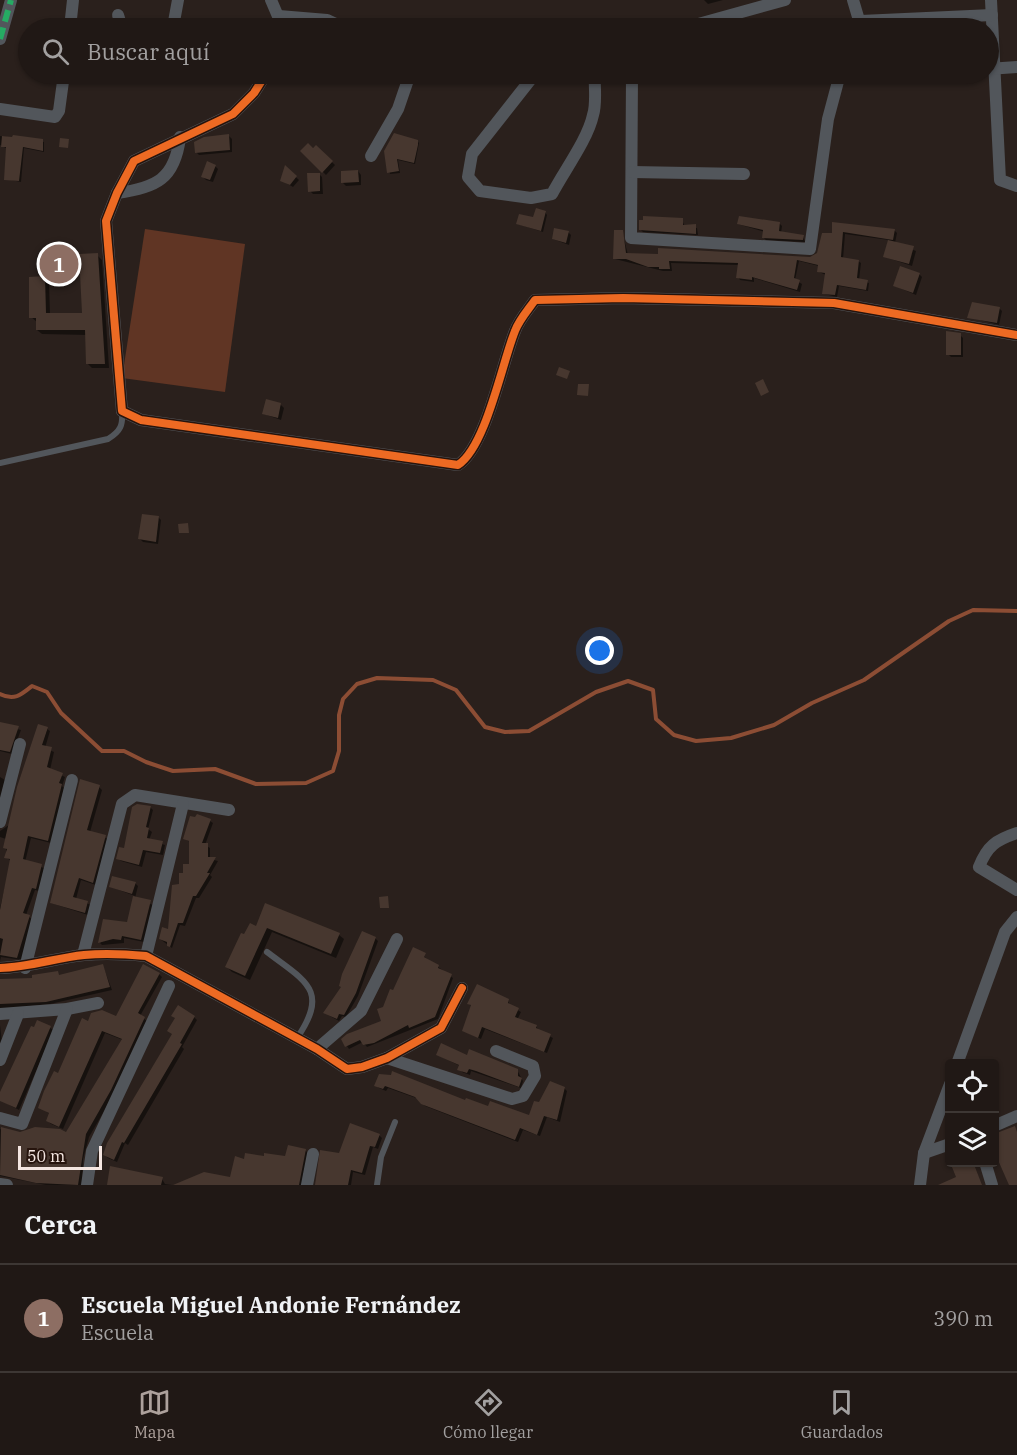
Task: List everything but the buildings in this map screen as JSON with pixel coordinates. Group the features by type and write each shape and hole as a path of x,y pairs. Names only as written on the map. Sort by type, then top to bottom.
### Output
{"street":[{"path":"0,39 11,0"},
{"path":"71,18 73,0"},
{"path":"175,18 178,0"},
{"path":"271,0 279,16 303,18"},
{"path":"720,18 785,0"},
{"path":"853,0 859,18"},
{"path":"953,18 992,15 991,0"},
{"path":"999,68 1017,67"},
{"path":"0,109 55,117 59,111 63,84"},
{"path":"260,84 233,114 180,137 134,161 117,193 106,221 122,411 141,420 458,465 469,458 493,399 515,329 535,300 623,298 834,303 1017,335"},
{"path":"371,156 398,109 407,84"},
{"path":"527,84 472,154 468,177 480,191 531,198 552,194 586,136 594,114 595,84"},
{"path":"632,84 631,238 810,249 828,119 837,84"},
{"path":"993,84 1000,180 1017,186"},
{"path":"117,193 153,187 177,159 180,137"},
{"path":"632,172 744,174"},
{"path":"0,822 20,744"},
{"path":"25,968 72,780"},
{"path":"83,955 122,804 135,795 229,810"},
{"path":"146,956 183,804"},
{"path":"1017,833 999,839 986,850 979,867 1017,890"},
{"path":"959,1059 1005,932 1017,917"},
{"path":"317,1049 361,1011 397,939"},
{"path":"0,968 25,968 83,955 116,953 146,956 317,1049 346,1069 362,1067 387,1058 441,1028 462,988"},
{"path":"87,1185 92,1151 169,986"},
{"path":"0,1014 67,1009 98,1003"},
{"path":"0,1118 22,1124 67,1009"},
{"path":"0,1060 18,1014"},
{"path":"387,1058 512,1099 523,1096 535,1076 533,1066 496,1051"},
{"path":"920,1185 924,1153 945,1097"},
{"path":"999,1124 1017,1118"},
{"path":"924,1153 945,1146"},
{"path":"307,1185 313,1154"},
{"path":"987,1167 992,1185"},
{"path":"0,1184 7,1185"}],"lane":[{"path":"0,463 108,438 117,434 123,424 122,411"},
{"path":"267,952 307,984 314,995 313,1008 296,1038"},
{"path":"377,1185 381,1157 396,1122"}],"shaded area":[{"path":"145,229 245,244 225,392 122,378"}],"waterway":[{"path":"0,694 9,697 17,696 32,686 47,692 61,713 102,751 124,751 146,762 173,771 215,769 256,784 306,783 333,771 339,751 339,715 343,699 357,684 377,678 433,680 456,690 485,727 505,732 529,731 596,692 628,681 653,690 656,719 674,735 696,741 731,738 774,725 812,703 864,680 949,621 973,610 1017,611"}],"marked path":[{"path":"0,39 11,0"}],"cycle path":[{"path":"260,84 233,114 134,161 117,193 106,221 122,411 141,420 458,465 477,441 515,331 535,300 623,298 834,303 1017,335"},
{"path":"0,968 84,955 146,956 317,1049 347,1069 362,1067 387,1058 441,1028 462,988"}],"place":[{"name":"Escuela Miguel Andonie Fernández","path":"59,264"}]}
